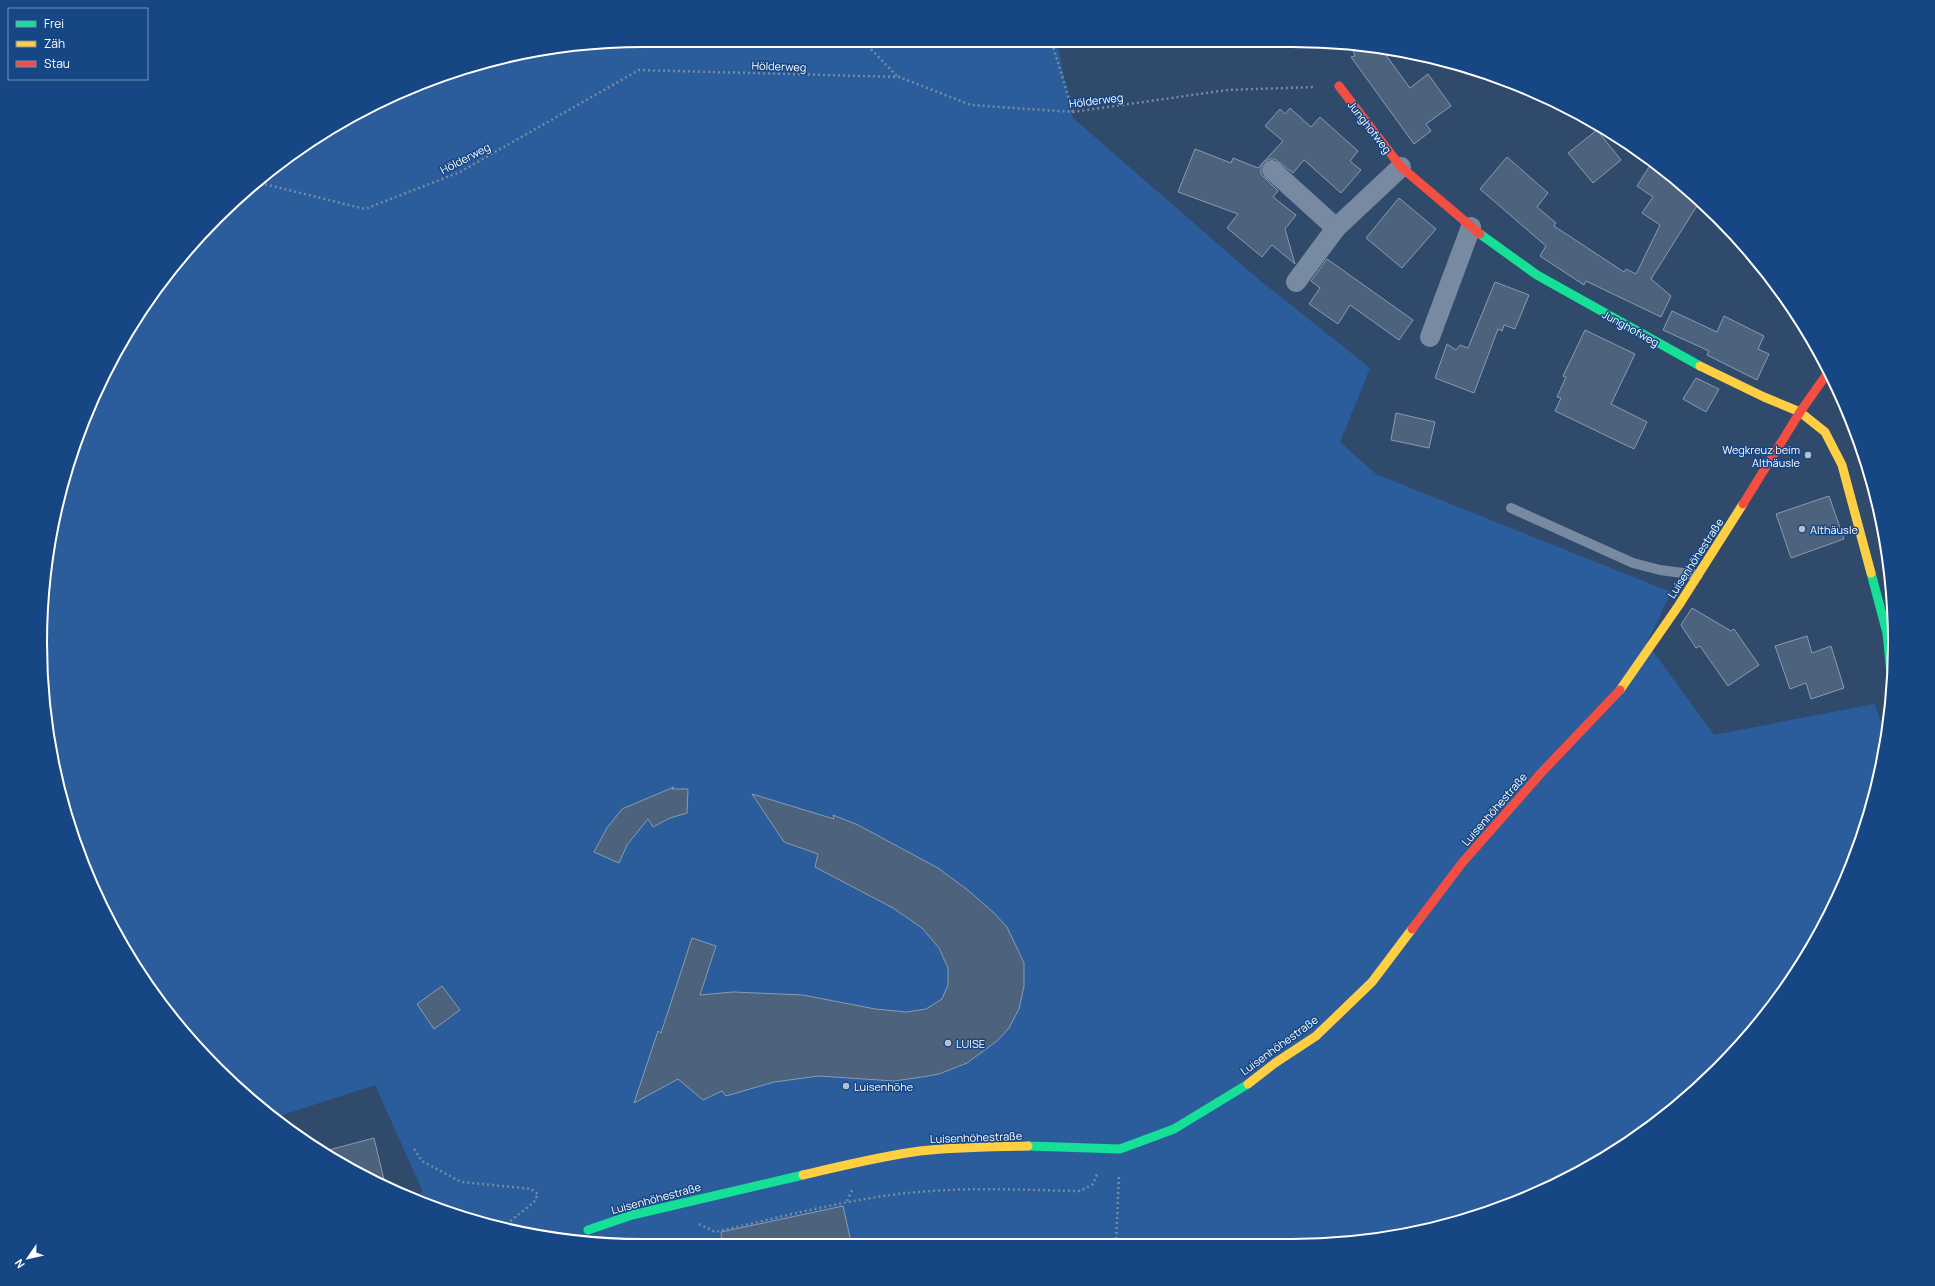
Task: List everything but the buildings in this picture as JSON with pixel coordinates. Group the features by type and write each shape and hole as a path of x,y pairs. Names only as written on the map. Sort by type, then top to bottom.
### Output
{"street":[{"name":"Junghofweg","path":"1338,86 1401,167 1471,227 1537,275 1680,356 1764,397 1800,412 1825,432 1842,465 1886,633 1888,648"},
{"path":"1296,282 1336,228 1401,167"},
{"path":"1272,170 1336,228"},
{"path":"1430,337 1471,227"},
{"name":"Luisenhöhestraße","path":"588,1230 632,1215 667,1206 866,1160 921,1151 977,1147 1057,1146 1120,1149 1174,1129 1248,1084 1275,1062 1316,1036 1372,982 1462,864 1542,772 1620,690 1698,575 1800,412 1825,376"}],"lane":[{"path":"1512,508 1633,563 1660,570 1698,575"}],"path":[{"path":"869,47 899,77"},
{"path":"1053,47 1073,112"},
{"name":"Hölderweg","path":"263,184 365,209 460,172 639,70 899,77 971,105 1073,112 1227,90 1338,86"},
{"path":"414,1149 422,1161 461,1182 531,1189 538,1194 534,1202 508,1223"},
{"path":"667,1206 715,1232 847,1202 917,1192 973,1188 1080,1192 1093,1184 1101,1166 1105,1149"},
{"path":"1116,1239 1120,1149"}],"shaded area":[{"path":"1058,47 1073,118 1257,278 1370,368 1340,442 1376,474 1671,592 1647,643 1714,735 1874,704 1882,724 1877,759 1868,797 1843,871 1827,907 1788,974 1765,1006 1740,1036 1685,1091 1655,1116 1623,1139 1556,1178 1520,1194 1446,1219 1408,1228 1370,1234 1331,1238 1292,1239 643,1239 604,1238 565,1234 527,1228 489,1219 416,1194 423,1192 375,1085 280,1116 250,1091 195,1036 170,1006 147,974 108,907 92,871 67,797 58,759 48,682 48,604 52,565 58,527 67,489 92,415 108,379 147,312 170,280 195,250 250,195 280,170 312,147 379,108 415,92 489,67 527,58 604,48"}],"traffic: fast":[{"path":"1480,234 1537,275 1700,366"},
{"path":"1871,573 1887,633 1888,643"},
{"path":"1028,1146 1120,1149 1174,1129 1248,1084"},
{"path":"588,1230 632,1215 803,1175"}],"traffic: slow":[{"path":"1700,366 1764,397 1800,412 1825,432 1842,465 1871,573"},
{"path":"1620,690 1679,605 1743,504"},
{"path":"1248,1084 1275,1063 1316,1036 1372,982 1412,929"},
{"path":"803,1175 876,1158 920,1151 1028,1146"}],"traffic: jam":[{"path":"1339,86 1401,167 1480,234"},
{"path":"1743,504 1800,412 1825,376"},
{"path":"1412,929 1462,863 1542,772 1620,690"}],"place":[{"name":"Wegkreuz beim Althäusle","path":"1808,455"},
{"name":"Althäusle","path":"1802,529"},
{"name":"LUISE","path":"948,1043"},
{"name":"Luisenhöhe","path":"846,1086"}]}
